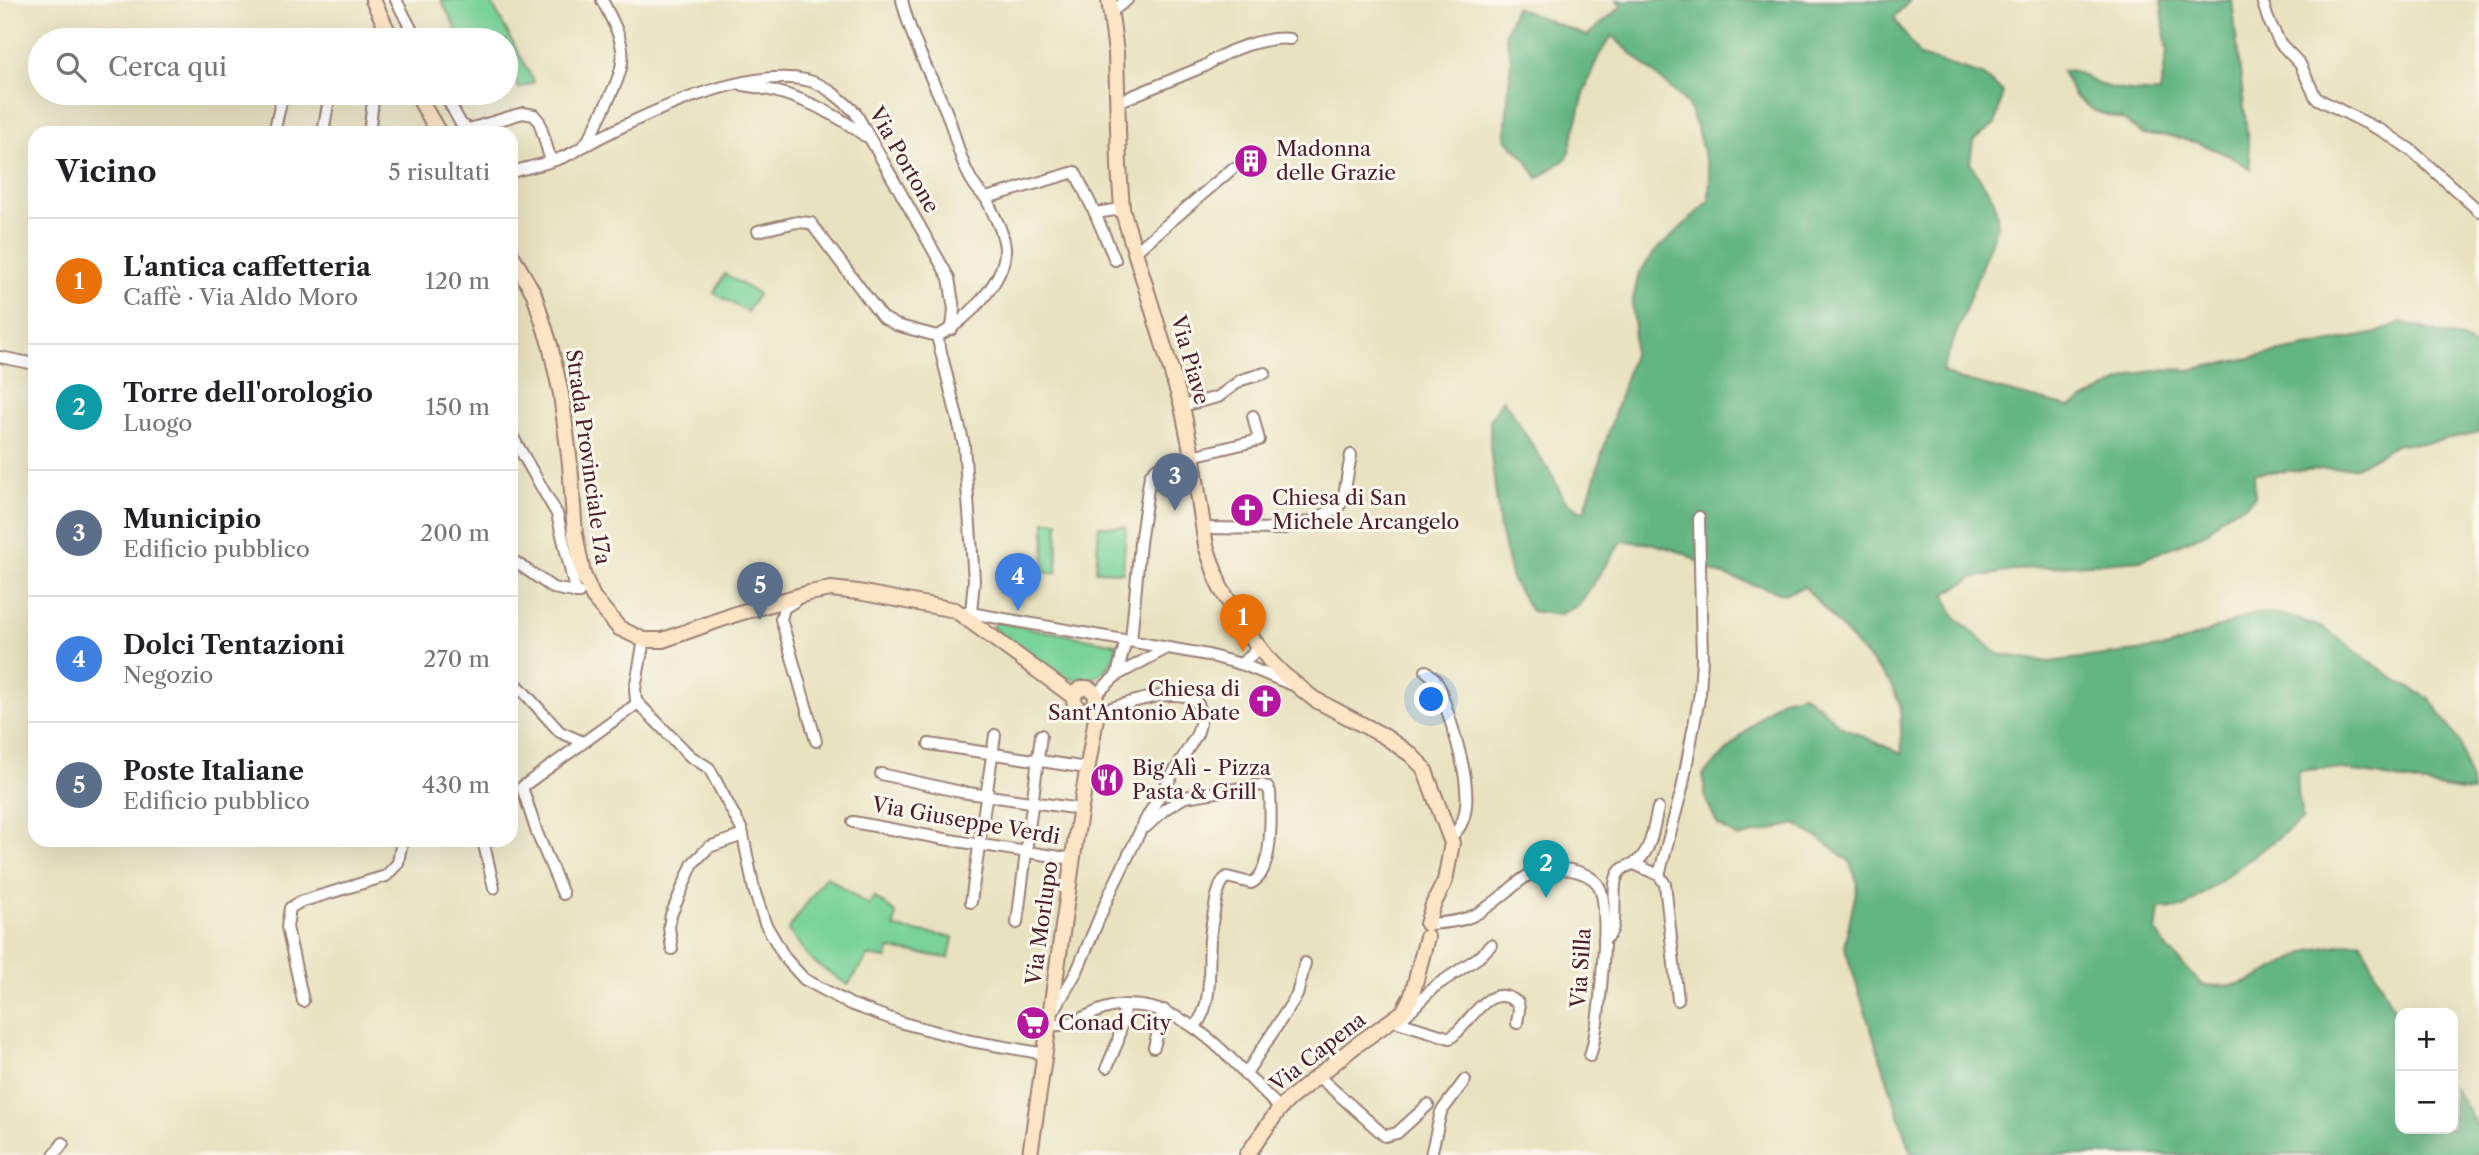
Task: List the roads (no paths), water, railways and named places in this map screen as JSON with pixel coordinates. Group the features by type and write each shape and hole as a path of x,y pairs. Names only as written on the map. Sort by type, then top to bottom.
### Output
{"main road":[{"path":"373,0 386,28"},
{"name":"Via Piave","path":"1110,6 1115,42 1122,208 1182,406 1203,528 1211,564 1220,587 1275,667 1320,703 1353,718 1416,759 1424,768 1451,836"},
{"path":"423,105 435,126"},
{"name":"Strada Provinciale 17a","path":"518,266 534,295 550,345 561,394 583,592 616,625 628,634 644,640"},
{"path":"644,640 670,638 736,614 809,593 841,589 955,610 1076,702 1088,709 1096,703"},
{"path":"1076,702 1092,738"},
{"name":"Via Morlupo","path":"1030,1155 1096,703"},
{"path":"1396,1021 1412,995 1427,926 1447,874 1451,836"},
{"name":"Via Capena","path":"1247,1155 1280,1108 1368,1036 1396,1021"}],"street":[{"path":"396,0 411,28"},
{"path":"584,146 623,65 622,41 602,0"},
{"path":"758,231 797,222 813,225 885,319 896,325 937,336 952,329 988,290 1003,260 1003,238 985,198 975,188 966,172 950,121 910,30 902,0"},
{"path":"1110,6 1127,0"},
{"path":"2262,0 2280,43 2300,64 2316,97 2384,132 2411,150 2479,211"},
{"path":"1118,102 1202,67 1225,53 1272,39 1290,39"},
{"name":"Via Portone","path":"518,171 584,146 675,103 760,79 808,80 837,95 855,112 949,278 954,309 952,329"},
{"path":"738,85 776,90 828,110 870,139"},
{"path":"276,124 281,105"},
{"path":"324,126 328,105"},
{"path":"370,126 372,105"},
{"path":"450,105 459,121 465,126"},
{"path":"479,126 523,113 534,115 539,121 551,160"},
{"path":"1135,252 1232,169"},
{"path":"985,198 1075,172 1115,260"},
{"path":"1095,213 1122,208"},
{"path":"937,336 962,435 974,580 971,613"},
{"path":"0,357 28,363"},
{"path":"1182,406 1218,397 1241,380 1265,373"},
{"path":"1096,703 1117,675 1129,640 1150,475 1157,468 1264,439 1253,416"},
{"path":"518,446 557,514 583,592 553,588 518,564"},
{"path":"1203,528 1276,529 1312,522 1338,507 1343,501 1351,455"},
{"path":"1678,1000 1666,891 1659,875 1682,789 1700,693 1702,646 1699,517"},
{"path":"809,593 784,608 780,617 816,741"},
{"path":"955,610 1209,655 1240,664 1299,688"},
{"path":"644,640 635,689 638,703 690,756 708,765 743,835 754,890 765,923 785,958 804,979 837,998 892,1020 971,1041 1045,1054"},
{"path":"1240,664 1252,654 1256,643"},
{"path":"1145,644 1147,660"},
{"path":"1117,675 1167,648"},
{"path":"1426,671 1440,688 1466,785 1463,823 1451,836"},
{"path":"518,686 560,732 583,742"},
{"path":"1096,703 1168,694 1190,699 1199,712 1200,720 1197,734 1148,816 1109,895 1077,971 1050,1021 1066,1025 1104,1009 1125,1005 1164,1010 1212,1041 1280,1108"},
{"path":"518,789 638,703"},
{"path":"1017,923 1041,734"},
{"path":"971,902 995,735"},
{"path":"929,744 1087,768"},
{"path":"881,774 946,789 1080,809"},
{"path":"1142,831 1165,809 1185,797 1261,785 1267,787 1270,792 1269,848 1259,877 1254,883 1227,877 1221,883 1211,929 1206,999 1200,1019 1194,1027"},
{"path":"522,787 537,833 563,894"},
{"path":"1604,939 1613,931 1614,889 1618,873 1642,857 1658,808"},
{"name":"Via Giuseppe Verdi","path":"853,821 1073,859"},
{"path":"672,949 669,927 671,915 693,863 706,849 743,835"},
{"path":"303,1001 287,926 290,908 300,902 386,876 398,863 401,847"},
{"path":"485,847 494,888"},
{"path":"1634,864 1659,875"},
{"name":"Via Silla","path":"1427,926 1461,921 1482,912 1536,871 1566,870 1585,875 1597,883 1602,893 1604,939 1595,1033 1590,1056"},
{"path":"1396,1021 1434,987 1479,957 1491,945"},
{"path":"1245,1075 1297,995 1306,963"},
{"path":"1396,1021 1450,1038 1483,1004 1501,996 1515,1000 1519,1005 1517,1023"},
{"path":"1107,1067 1118,1041 1125,1005"},
{"path":"1154,1047 1164,1010"},
{"path":"1318,1076 1385,1136 1397,1133 1413,1122 1428,1105"},
{"path":"1431,1155 1441,1112 1465,1080"},
{"path":"54,1155 63,1143"}],"place":[{"name":"Madonna delle Grazie","path":"1251,161"},
{"name":"Chiesa di San Michele Arcangelo","path":"1247,510"},
{"name":"Municipio","path":"1175,511"},
{"name":"Dolci Tentazioni","path":"1018,611"},
{"name":"Poste Italiane","path":"760,620"},
{"name":"L'antica caffetteria","path":"1243,652"},
{"name":"Chiesa di Sant'Antonio Abate","path":"1265,701"},
{"name":"Big Alì - Pizza Pasta & Grill","path":"1107,780"},
{"name":"Torre dell'orologio","path":"1546,898"},
{"name":"Conad City","path":"1033,1023"}]}
